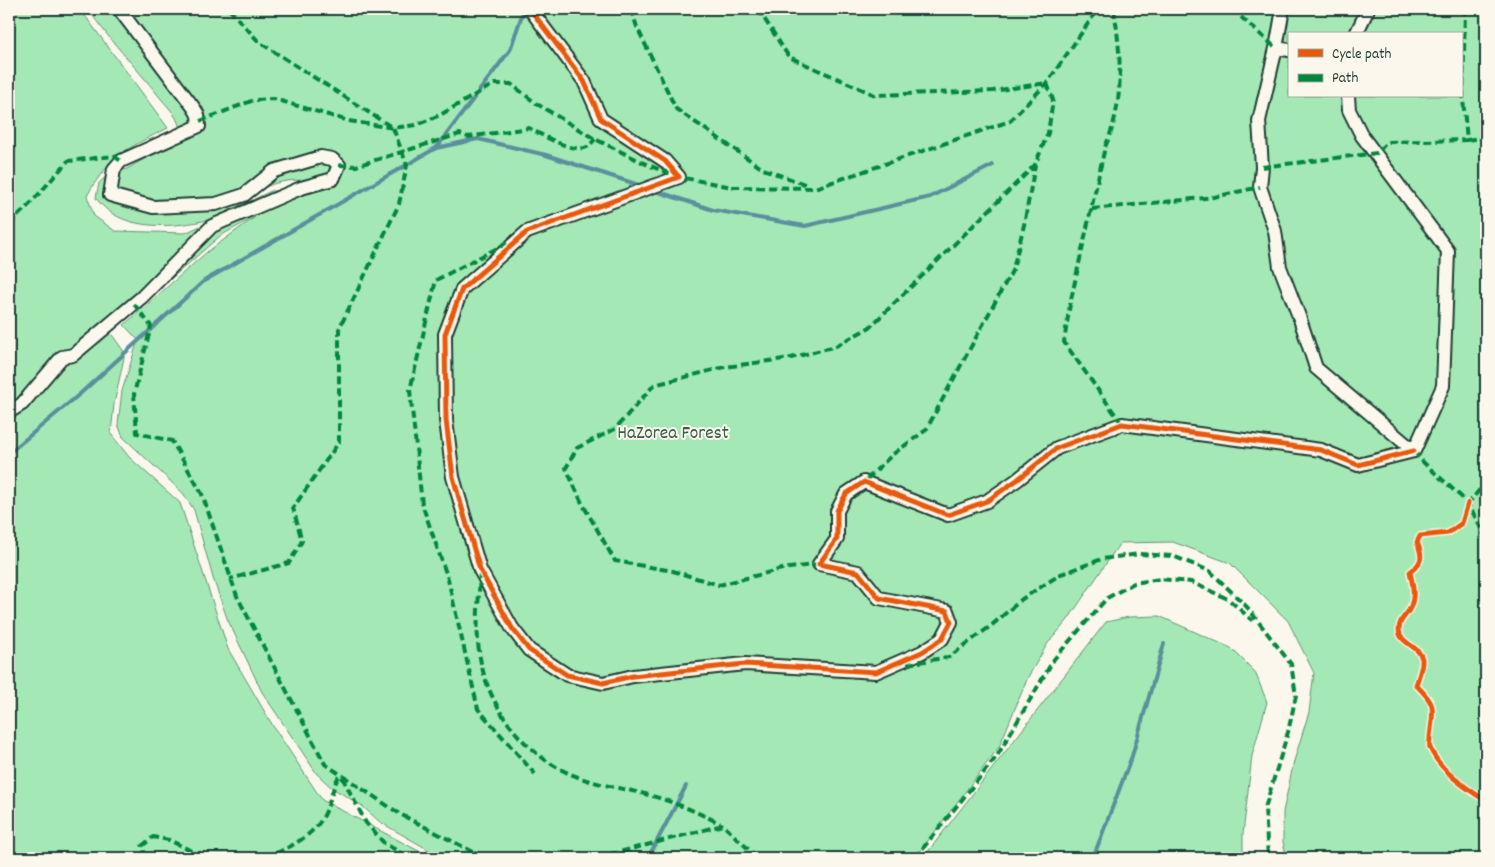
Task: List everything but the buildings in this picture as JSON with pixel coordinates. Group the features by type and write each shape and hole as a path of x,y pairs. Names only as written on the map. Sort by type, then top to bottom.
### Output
{"street":[{"path":"9,412 22,404 62,357 73,355 142,297 212,226 301,188 333,179 338,172 339,166 332,159 321,157 274,170 244,195 216,204 153,208 110,195 114,170 121,161 199,126 200,121 194,108 119,9"},
{"path":"530,9 584,81 601,119 665,161 679,177 527,232 462,289 445,334 446,420 453,477 480,570 512,628 529,650 567,675 602,683 633,676 745,664 876,672 922,652 942,639 951,622 947,611 879,598 858,572 819,564 837,539 837,512 846,494 864,482 948,515 987,500 1017,480 1057,448 1122,424 1321,450 1358,465 1414,451"},
{"path":"1283,9 1282,49 1259,121 1262,167 1260,188 1275,231 1280,267 1316,368 1414,451"},
{"path":"1357,32 1368,9"},
{"path":"1348,98 1349,110 1362,136 1448,251 1443,386 1414,451"}],"green space":[{"name":"HaZorea Forest","path":"9,9 80,9 168,128 131,147 103,171 87,196 94,216 115,231 185,233 218,218 175,225 145,225 131,222 118,216 106,209 96,198 99,183 110,173 127,169 144,159 176,145 179,129 177,120 171,110 113,42 88,9 1486,9 1486,858 1287,858 1283,842 1283,812 1294,761 1309,712 1314,673 1288,621 1230,563 1173,542 1120,543 1067,621 1048,643 1028,677 999,747 915,858 443,858 380,822 361,805 332,788 317,774 262,692 227,618 213,578 194,510 183,493 123,437 118,424 122,391 138,340 124,325 207,252 255,217 220,236 110,332 125,353 114,404 111,434 129,457 180,503 228,649 273,726 322,800 432,858 9,858","holes":["298,180 312,193 296,195 303,189 271,191 236,208 264,188 287,181"]},
{"path":"1159,616 1231,648 1255,672 1267,702 1252,756 1243,834 1243,858 923,858 1106,622 1129,617"}],"waterway":[{"path":"437,147 510,50 524,9"},
{"path":"9,453 81,393 204,281 436,148 478,139 546,155 642,186"},
{"path":"653,190 713,210 805,226 930,197 993,165"},
{"path":"1093,858 1132,756 1164,644"},
{"path":"648,858 686,786"}],"marked path":[{"path":"229,9 259,42 393,128 407,165 399,204 339,329 339,442 293,508 302,541 289,563 230,579"},
{"path":"631,9 637,27 676,109 763,169 807,185"},
{"path":"758,9 789,57 875,95 993,91 1047,83 1053,100 1048,133 1035,165 1024,225 1013,269 926,430 892,455 864,482"},
{"path":"200,121 254,100 274,99 349,121 393,128 416,125 440,115 494,84 511,84 537,104 595,139 648,165 679,177 732,187 815,188 1010,121 1047,83 1098,9"},
{"path":"1114,9 1120,61 1116,113 1105,147 1070,304 1064,342 1122,424"},
{"path":"1232,9 1276,48"},
{"path":"1262,167 1377,153 1387,142 1467,140 1463,99 1465,9"},
{"path":"339,165 356,166 460,134 468,137 529,128 574,148 588,146 595,139"},
{"path":"1467,140 1486,137"},
{"path":"9,224 30,204 68,161 114,156 121,161"},
{"path":"819,564 782,569 719,585 673,571 615,561 582,503 566,468 577,448 615,429 654,385 725,367 791,358 836,346 870,327 1035,165"},
{"path":"1092,209 1214,197 1260,187"},
{"path":"507,243 436,280 410,390 422,504 448,579 478,709 535,774"},
{"path":"134,304 151,326 134,394 137,433 172,441 202,494 237,596 325,764 400,814 485,858"},
{"path":"1414,451 1424,463 1468,503 1486,538"},
{"path":"1467,505 1486,482"},
{"path":"907,664 949,657 992,625 1022,599 1061,574 1102,559 1139,554 1173,556 1210,571 1247,607 1291,664 1296,696 1288,732 1265,808 1268,858"},
{"path":"480,572 478,644 487,685 505,719 530,748 561,770 578,777 670,802 697,812 723,825"},
{"path":"915,858 997,756 1054,659 1107,598 1134,583 1160,579 1191,582 1228,599 1253,621"},
{"path":"265,858 292,845 315,827 326,811 340,774"},
{"path":"342,777 366,823 384,843 409,858"},
{"path":"574,858 616,853 723,825 758,858"},
{"path":"146,858 142,846 153,837 169,840 206,858"}],"cycle path":[{"path":"530,9 584,81 601,119 665,161 679,177 527,232 462,289 445,334 446,420 453,477 480,570 512,628 529,650 567,675 603,683 633,676 745,664 876,672 922,652 942,639 951,622 947,611 879,598 858,572 819,564 837,539 837,511 846,494 864,482 948,515 987,501 1057,448 1122,424 1321,450 1358,465 1414,451"},
{"path":"1468,503 1462,523 1448,533 1420,536 1417,542 1421,559 1410,572 1413,601 1401,621 1399,630 1403,639 1418,651 1422,659 1416,685 1431,703 1433,714 1430,748 1447,772 1486,801"}]}
